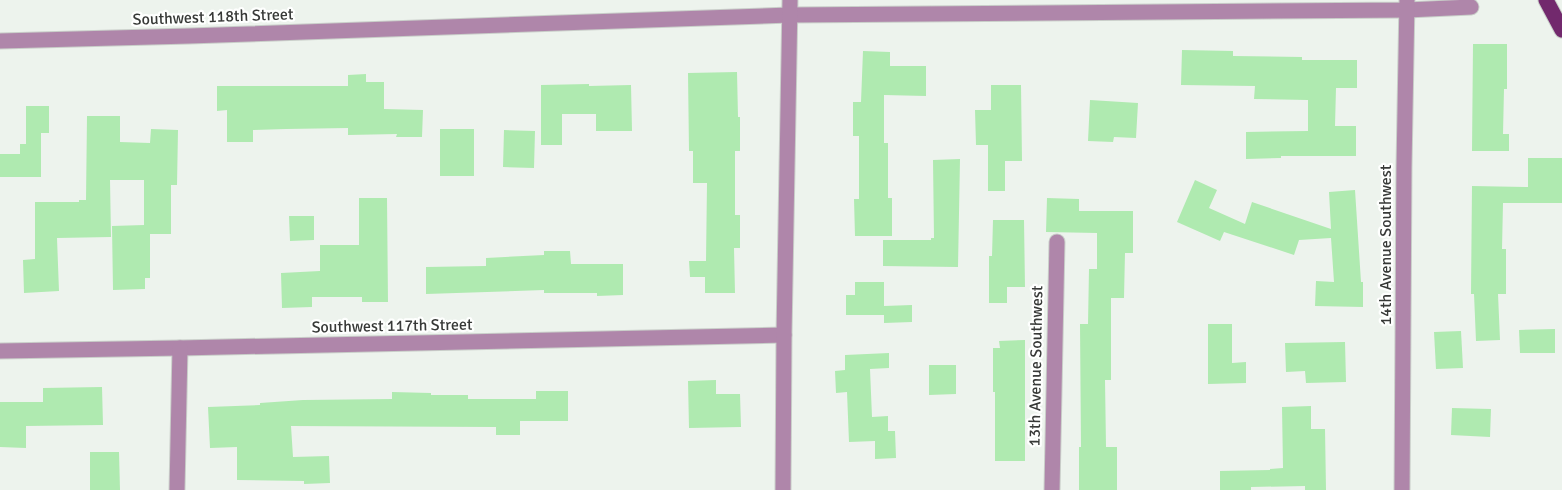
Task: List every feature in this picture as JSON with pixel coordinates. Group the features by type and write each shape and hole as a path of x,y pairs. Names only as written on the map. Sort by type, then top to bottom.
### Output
{"main road":[{"path":"1546,0 1562,30"}],"street":[{"name":"Southwest 118th Street","path":"0,40 189,36 790,8 1407,5 1472,7"},
{"name":"14th Avenue Southwest","path":"1402,490 1407,5"},
{"path":"783,490 790,8"},
{"name":"13th Avenue Southwest","path":"1052,490 1057,242"},
{"name":"Southwest 117th Street","path":"0,351 784,335"},
{"path":"177,490 180,348"}],"building":[{"path":"1473,44 1507,44 1507,89 1504,89 1503,134 1509,134 1509,151 1472,151"},
{"path":"1182,50 1233,51 1233,56 1302,57 1302,60 1357,60 1357,88 1336,88 1335,126 1356,126 1356,156 1281,156 1281,158 1246,159 1246,132 1308,131 1308,100 1254,99 1255,86 1181,85"},
{"path":"863,51 890,52 890,66 926,66 926,96 884,95 884,143 888,143 888,198 892,198 892,236 855,236 854,199 859,199 859,136 853,136 853,102 861,102"},
{"path":"737,72 740,151 735,151 735,215 740,215 740,248 734,248 735,293 705,293 705,277 690,277 689,261 706,261 707,183 693,183 693,151 689,151 688,73"},
{"path":"366,74 366,82 384,82 384,109 423,110 422,137 396,137 397,134 348,135 348,128 286,129 253,130 253,142 227,142 227,110 217,111 217,86 348,86 348,75"},
{"path":"589,84 589,86 631,85 632,131 596,131 596,114 562,114 562,145 541,145 541,85"},
{"path":"991,85 1021,85 1022,161 1005,161 1005,191 988,191 988,145 976,145 975,110 991,110"},
{"path":"1090,100 1138,103 1136,138 1114,137 1113,142 1088,141"},
{"path":"26,106 49,106 49,133 41,133 41,177 0,177 0,154 20,154 20,144 26,144"},
{"path":"87,116 120,116 120,142 150,143 151,129 178,130 177,185 171,185 171,234 150,234 150,278 145,278 145,289 113,290 112,226 144,225 144,180 110,180 111,237 57,238 59,291 24,293 23,260 35,259 35,202 86,200"},
{"path":"440,129 474,129 474,176 440,176"},
{"path":"504,130 535,131 534,168 503,167"},
{"path":"1528,158 1562,158 1562,203 1503,203 1502,249 1506,249 1506,294 1498,294 1500,340 1476,341 1474,294 1471,294 1472,186 1528,187"},
{"path":"960,159 958,267 883,266 883,240 931,240 934,238 933,160"},
{"path":"1195,180 1217,190 1209,208 1245,224 1252,202 1331,229 1329,192 1355,190 1363,307 1315,306 1316,281 1334,282 1331,238 1299,240 1294,255 1224,232 1220,241 1177,222"},
{"path":"359,198 387,198 388,302 362,302 362,297 312,297 312,307 282,308 281,273 320,271 320,245 359,245"},
{"path":"1047,198 1079,199 1079,211 1133,211 1133,253 1125,253 1124,298 1111,298 1111,380 1105,380 1106,447 1117,447 1117,490 1079,490 1080,324 1088,324 1089,269 1097,269 1097,233 1046,232"},
{"path":"289,216 314,216 314,240 290,241"},
{"path":"993,220 1024,220 1025,287 1007,287 1007,303 989,303 989,256 992,256"},
{"path":"544,251 570,251 571,264 623,264 623,295 544,293 544,290 426,294 426,267 486,266 486,258 544,255"},
{"path":"855,282 884,282 884,315 846,315 846,295 855,295"},
{"path":"912,305 912,322 884,323 884,306"},
{"path":"1208,324 1232,324 1232,363 1246,362 1246,383 1208,384"},
{"path":"1555,329 1555,353 1520,353 1519,330"},
{"path":"1461,331 1463,368 1436,369 1434,332"},
{"path":"1025,340 1025,461 995,461 993,348 1000,348 999,341"},
{"path":"1345,342 1346,382 1306,383 1305,371 1286,372 1285,343"},
{"path":"889,353 889,368 870,369 872,417 888,416 888,431 895,431 896,458 875,459 875,441 849,442 847,392 836,393 835,371 845,370 845,355"},
{"path":"929,365 956,365 956,394 929,395"},
{"path":"716,380 716,394 740,394 741,427 689,428 688,381"},
{"path":"102,387 103,425 26,426 26,448 0,447 0,402 43,402 43,388"},
{"path":"536,391 568,391 568,421 520,421 520,435 496,435 496,427 291,426 293,457 329,456 330,483 304,484 304,481 237,480 237,447 210,448 208,407 260,405 260,403 303,400 392,399 392,392 468,395 468,399 536,399"},
{"path":"1311,406 1311,429 1325,429 1326,490 1305,490 1305,486 1220,490 1220,471 1283,468 1282,407"},
{"path":"1452,408 1491,409 1490,437 1451,435"},
{"path":"90,452 119,452 120,490 90,490"}]}
